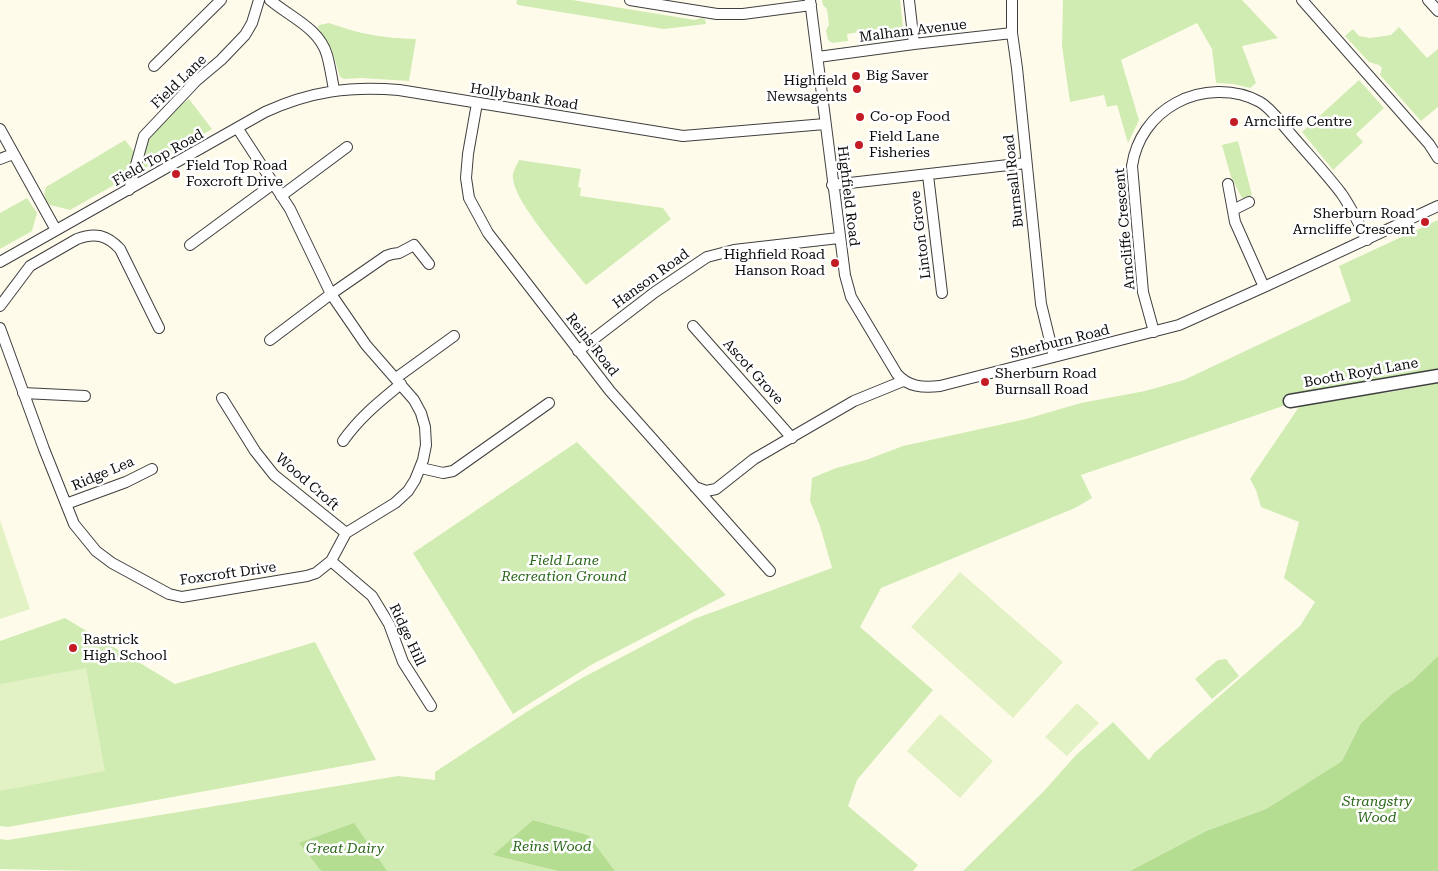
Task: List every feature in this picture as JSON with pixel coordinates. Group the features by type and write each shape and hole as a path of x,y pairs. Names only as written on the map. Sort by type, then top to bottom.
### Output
{"street":[{"name":"Field Lane","path":"129,190 144,136 196,81 221,60 245,35 252,23 258,0"},
{"path":"270,0 308,27 320,41 327,54 334,90"},
{"path":"630,0 717,14 743,14 811,2"},
{"path":"909,0 914,44"},
{"name":"Burnsall Road","path":"1012,0 1012,33 1041,304 1054,357"},
{"path":"1302,0 1429,144 1438,158"},
{"path":"1428,0 1438,11"},
{"name":"Field Lane","path":"154,66 215,2"},
{"name":"Highfield Road","path":"811,2 844,275 851,297 903,381"},
{"name":"Malham Avenue","path":"818,57 1012,33"},
{"name":"Hollybank Road","path":"334,90 367,88 399,90 683,136 825,124"},
{"name":"Field Top Road","path":"0,262 282,105 300,98 334,90"},
{"name":"Arncliffe Crescent","path":"1154,332 1143,292 1132,163 1136,146 1150,125 1167,108 1182,100 1207,93 1229,93 1249,97 1267,108 1342,195 1367,240"},
{"name":"Reins Road","path":"477,103 466,169 470,198 488,233 618,400 770,571"},
{"path":"0,129 56,230"},
{"path":"238,129 297,221 331,294 366,345 414,400 425,427 426,445 421,468 408,491 395,503 346,533"},
{"path":"281,196 347,147"},
{"path":"0,158 13,154"},
{"path":"832,184 1026,164"},
{"name":"Linton Grove","path":"928,175 942,293"},
{"path":"190,245 273,184"},
{"path":"1228,184 1235,222 1264,287"},
{"path":"1233,210 1248,202"},
{"name":"Sherburn Road","path":"903,381 920,387 940,386 1179,325 1438,206"},
{"path":"0,306 30,266 77,239 85,236 99,235 110,239 120,249 159,328"},
{"name":"Hanson Road","path":"578,351 661,288 707,257 734,250 839,238"},
{"path":"270,340 386,256 399,253 414,245 429,264"},
{"name":"Ascot Grove","path":"693,326 792,438"},
{"name":"Foxcroft Drive","path":"0,328 74,524 96,551 112,563 176,596 186,596 316,573 331,561 346,533"},
{"path":"343,442 356,423 399,381 454,336"},
{"name":"Booth Royd Lane","path":"1290,401 1438,376"},
{"path":"695,487 706,491 716,489 744,466 854,401 903,381"},
{"path":"23,393 85,396"},
{"name":"Wood Croft","path":"222,398 255,451 274,475 346,533"},
{"path":"421,468 444,473 453,471 549,403"},
{"name":"Ridge Lea","path":"66,504 126,482 152,469"},
{"name":"Ridge Hill","path":"331,561 358,583 376,602 389,624 403,662 430,706"}],"green space":[{"path":"517,0 572,0 695,20 701,18 705,19 706,24 664,29 518,5 516,3"},
{"path":"822,0 900,0 904,36 879,39 878,29 847,34 848,41 832,43 828,40 826,30 829,25 827,9 823,5"},
{"path":"1063,0 1242,0 1278,38 1242,46 1256,83 1250,88 1216,83 1212,49 1197,23 1121,60 1139,120 1128,143 1117,105 1107,107 1104,95 1070,102 1062,46"},
{"path":"329,23 371,35 416,39 409,81 361,78 344,79 340,77 332,50 318,28 319,25"},
{"path":"1399,27 1427,58 1438,49 1438,107 1421,121 1380,75 1382,68 1369,62 1345,36 1353,29 1359,36 1370,38 1391,35"},
{"path":"1359,80 1384,108 1356,134 1363,142 1333,170 1302,132"},
{"path":"189,99 212,129 137,173 143,144 171,112"},
{"path":"125,140 135,153 130,176 70,210 50,205 45,197 46,187"},
{"path":"1238,141 1252,195 1245,200 1242,198 1231,177 1222,145"},
{"path":"519,160 581,169 578,187 581,188 580,196 663,208 671,219 586,285 544,233 522,202 513,178"},
{"path":"27,198 37,213 32,231 0,249 0,213"},
{"path":"1438,220 1438,371 1286,405 1081,475 1092,498 1075,508 881,588 860,627 933,690 857,780 848,806 918,865 913,871 615,871 588,835 533,820 494,855 558,871 387,871 299,843 321,871 0,869 0,839 8,840 398,776 435,780 435,772 582,678 694,619 832,568 820,526 810,501 812,478 903,446 1026,419 1081,403 1145,391 1184,380 1351,301 1339,266"},
{"path":"1438,383 1438,656 1412,681 1393,693 1361,723 1342,761 1266,809 1206,831 1130,871 963,871 1044,791 1076,755 1113,722 1149,760 1154,753 1300,626 1315,602 1284,578 1299,522 1261,507 1256,490 1250,479 1303,401 1391,392"},
{"name":"Field Lane Recreation Ground","path":"577,442 726,595 591,665 513,714 413,553"},
{"path":"0,520 30,609 0,619"},
{"path":"960,572 1063,662 1013,718 911,627"},
{"name":"Rastrick High School","path":"65,618 175,684 315,642 376,760 8,827 0,826 0,641"},
{"name":"Strangstry Wood","path":"1438,656 1438,871 1130,871 1206,831 1266,809 1342,761 1361,723 1393,693 1412,681"},
{"path":"1226,659 1239,676 1212,699 1195,679 1218,660"},
{"path":"86,668 105,771 0,791 0,684"},
{"path":"1077,703 1099,723 1067,756 1045,737"},
{"path":"940,714 993,761 960,798 907,751"},
{"name":"Reins Wood","path":"533,820 588,835 615,871 558,871 493,855"},
{"name":"Great Dairy","path":"354,823 387,871 321,871 299,843"}],"place":[{"name":"Big Saver","path":"856,76"},
{"name":"Highfield Newsagents","path":"857,89"},
{"name":"Co-op Food","path":"860,117"},
{"name":"Arncliffe Centre","path":"1234,122"},
{"name":"Field Lane Fisheries","path":"859,145"},
{"name":"Field Top Road Foxcroft Drive","path":"176,174"},
{"name":"Sherburn Road Arncliffe Crescent","path":"1425,222"},
{"name":"Highfield Road Hanson Road","path":"835,263"},
{"name":"Sherburn Road Burnsall Road","path":"985,382"},
{"name":"Rastrick High School","path":"73,648"}]}
